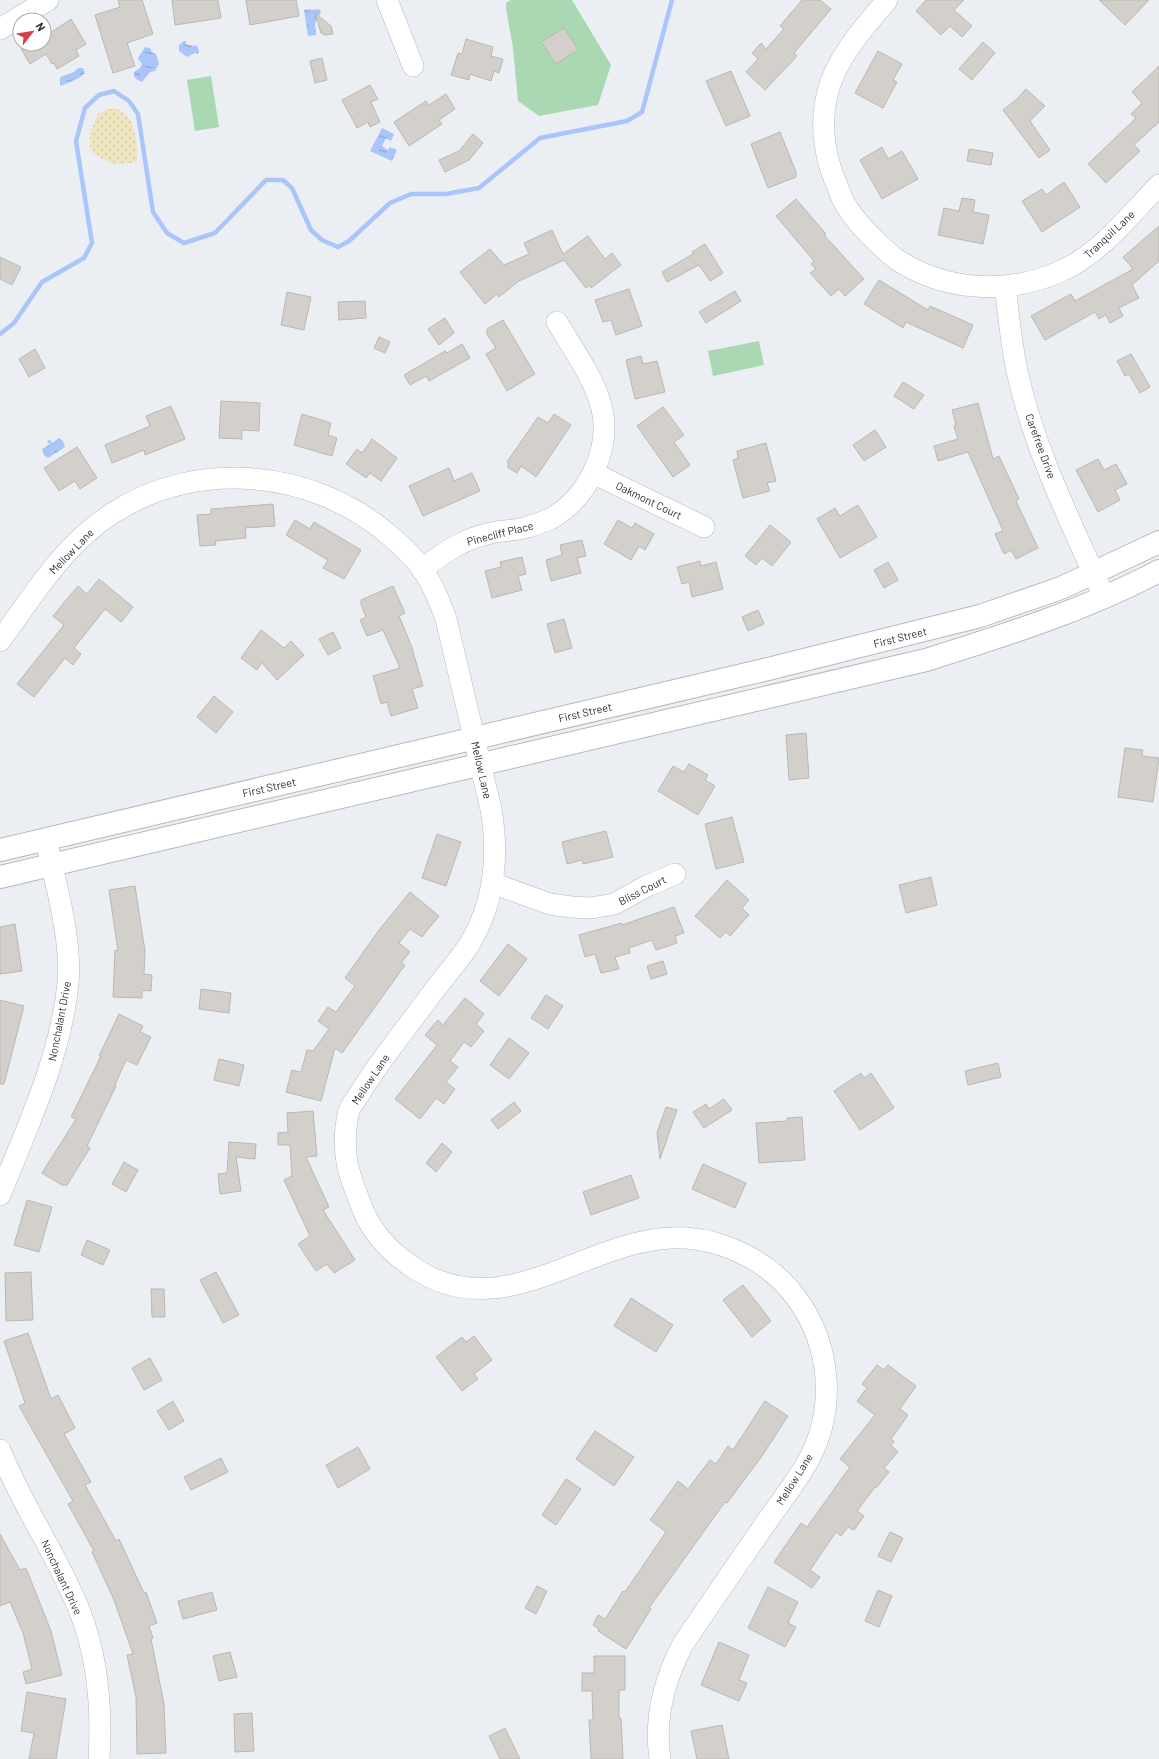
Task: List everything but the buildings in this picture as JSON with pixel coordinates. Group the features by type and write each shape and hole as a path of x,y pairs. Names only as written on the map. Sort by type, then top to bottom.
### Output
{"main road":[{"name":"First Street","path":"0,850 764,670 980,616 1061,588 1159,542"},
{"path":"0,877 926,660 1010,634 1128,588 1159,571"}],"street":[{"path":"0,29 48,0"},
{"path":"387,0 413,66"},
{"name":"Tranquil Lane","path":"887,0 851,44 836,68 828,89 823,124 828,161 842,198 864,230 895,258 929,276 966,286 1005,287 1032,282 1059,272 1080,261 1104,242 1159,185"},
{"name":"Carefree Drive","path":"1005,287 1017,371 1030,419 1045,462 1104,598"},
{"name":"Pinecliff Place","path":"422,570 444,552 468,540 492,533 526,528 550,518 575,499 593,473 599,459 603,439 604,421 601,403 591,379 557,322"},
{"name":"Oakmont Court","path":"593,473 704,527"},
{"name":"Mellow Lane","path":"0,641 54,566 86,532 114,512 137,500 165,489 192,482 226,478 261,479 291,484 320,493 351,508 378,525 401,545 422,570 437,595 446,619 481,764 495,832 495,858 492,883 483,917 469,945 368,1080 348,1112 344,1147 349,1177 361,1205 374,1230 396,1256 421,1273 450,1285 480,1289 501,1288 520,1284 628,1246 651,1240 687,1238 722,1245 740,1252 761,1264 777,1276 794,1294 807,1314 817,1335 823,1354 826,1378 826,1398 823,1422 809,1459 683,1644 672,1665 663,1690 658,1717 660,1759"},
{"name":"Nonchalant Drive","path":"0,1196 49,1072 68,982 67,941 46,839"},
{"name":"Bliss Court","path":"492,883 550,904 570,908 591,908 614,904 647,886 675,874"},
{"name":"Nonchalant Drive","path":"0,1450 66,1580 80,1613 94,1663 100,1716 99,1759"}],"green space":[{"path":"511,0 572,0 611,65 598,105 539,116 518,101 513,48 506,8 506,3"},
{"path":"211,76 219,127 195,131 187,80"},
{"path":"759,341 764,365 713,376 708,351"}],"sand":[{"path":"114,108 127,116 134,130 137,146 137,162 114,165 93,153 90,147 90,133 98,114 107,109"}],"water":[{"path":"319,9 321,12 315,24 316,35 308,36 304,10"},
{"path":"186,41 186,44 194,46 197,45 199,51 198,54 195,53 187,57 179,51 179,45"},
{"path":"145,47 150,48 152,52 156,54 159,64 155,71 150,72 142,82 136,79 134,72 140,68 142,64 138,58"},
{"path":"78,68 83,68 85,73 73,81 61,86 60,85 60,77 74,72"},
{"path":"382,128 394,134 391,141 386,138 382,146 388,150 390,147 397,150 392,161 370,151"},
{"path":"59,438 63,441 65,447 48,458 44,455 42,449 50,444 47,442 48,440 52,443"}],"waterway":[{"path":"0,334 14,323 42,282 84,258 92,243 76,141 85,108 99,95 114,91 129,101 138,114 153,212 167,233 184,243 215,233 266,180 283,180 292,188 311,230 322,240 338,247 349,241 390,203 411,194 446,194 479,188 540,138 627,121 642,112 672,0"}]}
